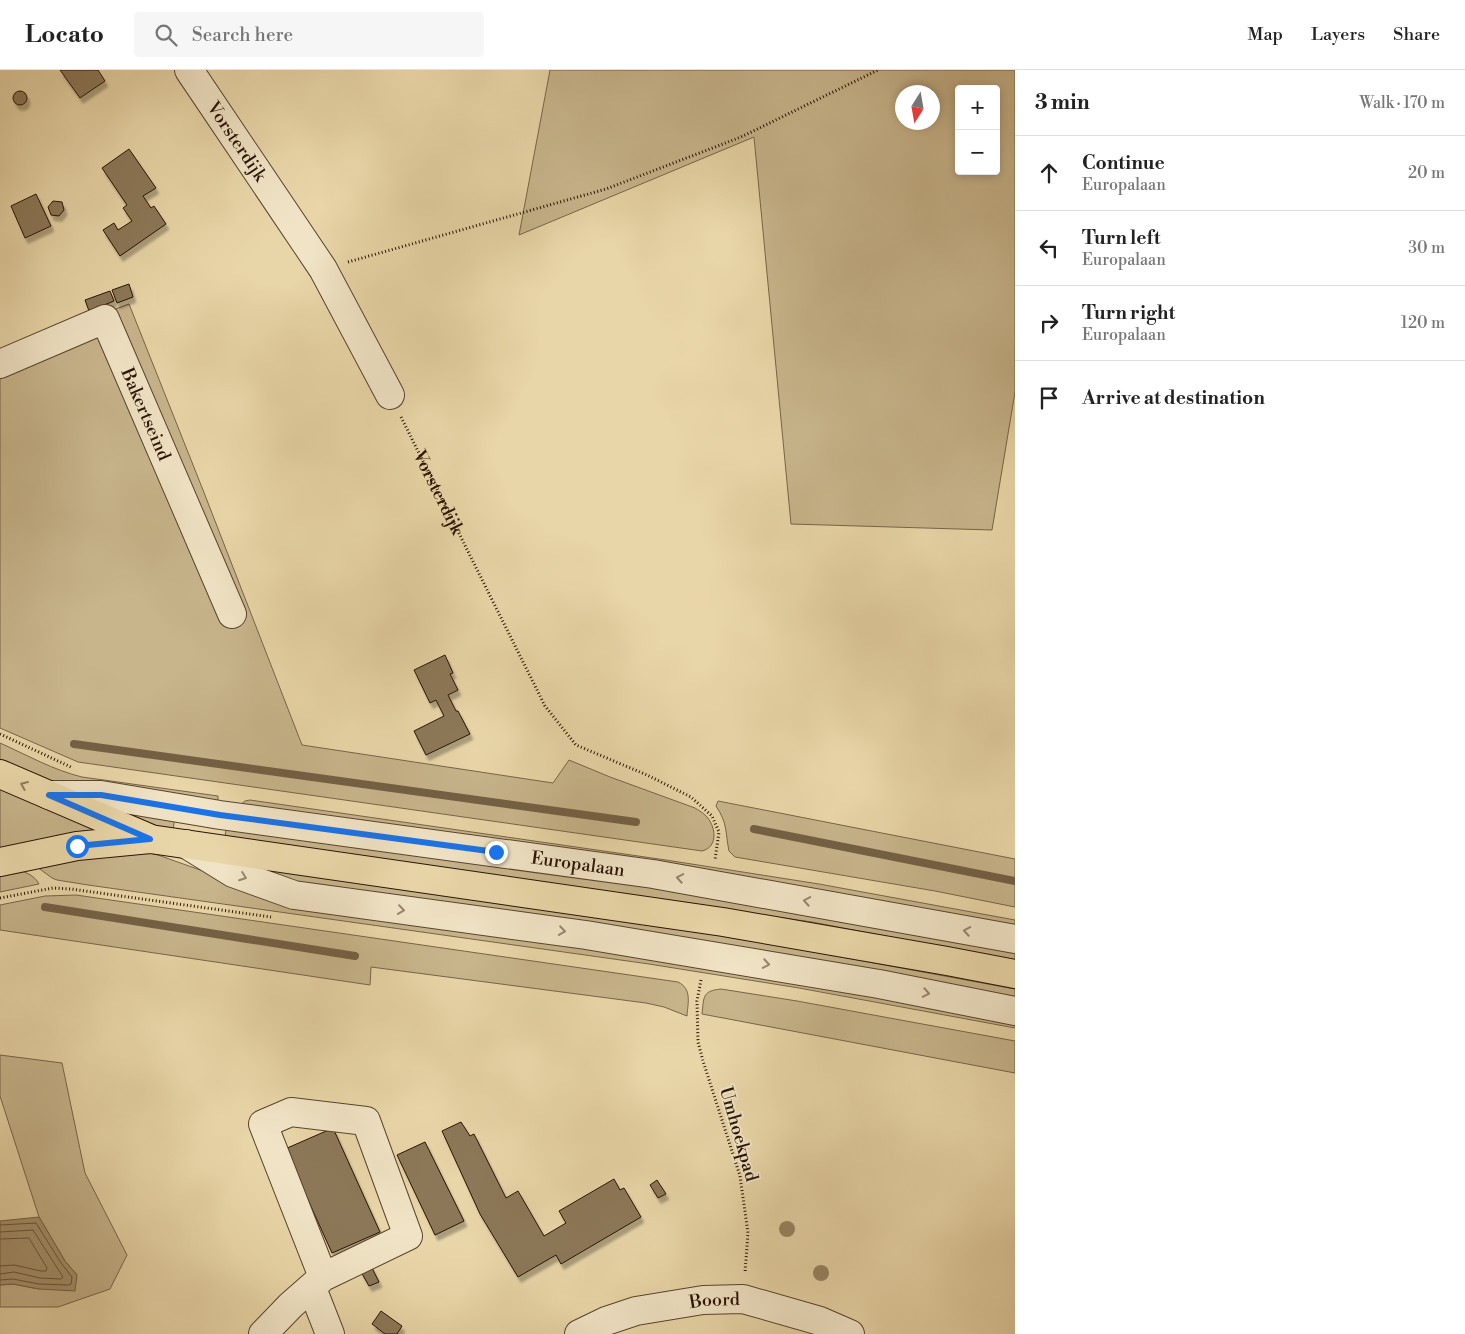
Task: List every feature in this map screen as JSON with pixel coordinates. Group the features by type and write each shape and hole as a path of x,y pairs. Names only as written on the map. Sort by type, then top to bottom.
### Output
{"main road":[{"name":"Europalaan","path":"0,774 150,839"},
{"name":"Europalaan","path":"0,862 77,846 150,839 723,922 1015,974"}],"street":[{"name":"Vorsterdijk","path":"189,70 323,269 390,395"},
{"name":"Bakertseind","path":"0,364 105,319 232,614"},
{"name":"Europalaan","path":"49,795 101,795 220,815 653,874 1015,939"},
{"name":"Europalaan","path":"186,844 233,873 294,895 586,934 879,984 1015,1011"},
{"path":"263,1334 291,1305 317,1283 408,1236 366,1122 291,1112 263,1124 317,1283 330,1334"},
{"name":"Boord","path":"579,1334 606,1321 636,1311 703,1300 743,1299 820,1321 850,1334"}],"path":[{"path":"323,269 606,189 741,136 878,70"},
{"name":"Vorsterdijk","path":"390,395 545,706 576,745 647,775 692,797 712,816 719,832 715,861"},
{"path":"0,898 53,888"},
{"name":"Umhoekpad","path":"701,978 697,1001 698,1042 740,1176 748,1233 743,1299"}],"shaded area":[{"path":"550,70 1015,70 1015,392 992,530 791,524 754,137 519,235"},
{"path":"129,304 302,745 553,783 569,760 695,808 705,815 712,824 714,835 711,845 702,851 78,762 0,728 0,358 65,328"},
{"path":"0,743 71,774 218,796 218,806 45,783 0,766"},
{"path":"6,784 111,827 0,858 0,790"},
{"path":"250,800 819,884 1015,920 1015,933 239,806 245,801"},
{"path":"718,801 1015,859 1015,907 935,891 735,857 729,851 724,823 716,806"},
{"path":"123,807 175,815 173,831 122,816"},
{"path":"227,822 664,884 1015,946 1015,961 812,922 225,837"},
{"path":"146,852 217,876 1015,1017 1015,1028 799,988 649,964 57,880 37,867 72,855"},
{"path":"262,867 657,923 1015,989 1015,1003 260,876"},
{"path":"18,870 30,875 39,884 0,892 0,873"},
{"path":"76,895 678,982 687,992 687,1016 664,1007 646,1003 371,967 370,985 0,930 0,905 45,896"},
{"path":"721,989 1015,1041 1015,1073 702,1014 703,1003 707,993"},
{"path":"0,1055 62,1063 85,1173 127,1255 110,1289 58,1307 0,1307 0,1285 13,1284 39,1289 77,1275 65,1261 39,1217 0,1096"}],"water":[{"path":"39,1217 65,1261 77,1275 75,1291 39,1289 13,1284 0,1285 0,1221"}],"building":[{"path":"60,70 98,70 105,81 80,98"},
{"path":"17,91 23,91 27,98 23,105 17,105 13,101 13,95"},
{"path":"129,149 156,188 143,196 151,208 154,206 166,224 120,256 103,230 114,223 118,230 132,221 123,208 127,205 102,168"},
{"path":"36,194 51,226 25,238 11,206"},
{"path":"53,201 62,202 64,210 59,216 51,215 48,207"},
{"path":"129,284 133,297 117,303 112,290"},
{"path":"110,291 114,301 89,311 85,300"},
{"path":"445,655 453,673 450,674 458,690 448,695 470,734 426,755 414,731 444,716 436,700 430,703 414,670"},
{"path":"461,1122 470,1136 474,1134 506,1198 518,1191 544,1236 566,1223 559,1211 614,1179 620,1190 624,1188 641,1217 561,1264 556,1255 518,1277 480,1214 442,1131"},
{"path":"333,1128 380,1232 332,1253 285,1149"},
{"path":"425,1142 464,1221 435,1235 397,1155"},
{"path":"657,1180 666,1194 658,1198 650,1185"},
{"path":"370,1264 379,1282 369,1286 360,1270"},
{"path":"381,1311 402,1326 397,1334 385,1334 372,1324"}],"waterway":[{"path":"74,744 636,822"},
{"path":"754,829 1015,881"},
{"path":"45,907 355,956"}],"route":[{"path":"77,846 150,839 49,795 101,795 220,815 496,852"}]}
